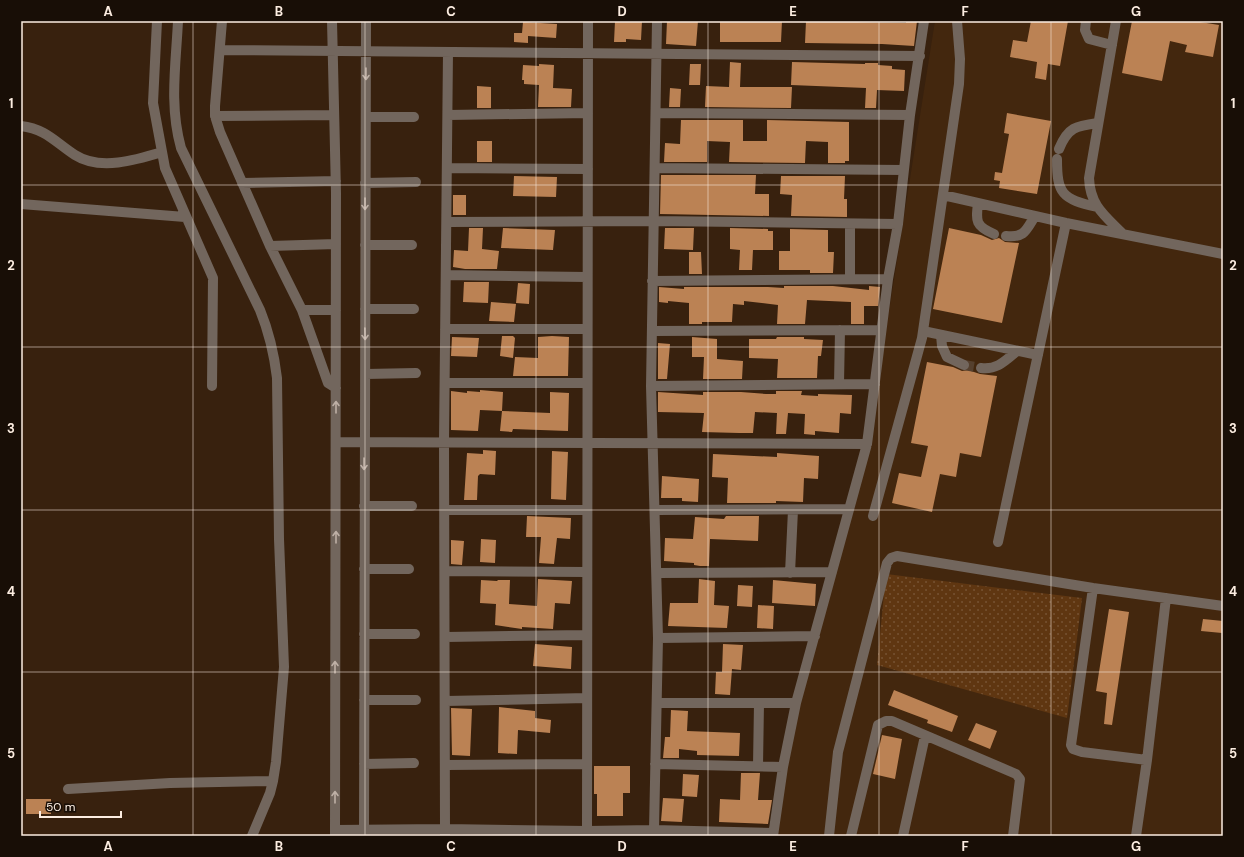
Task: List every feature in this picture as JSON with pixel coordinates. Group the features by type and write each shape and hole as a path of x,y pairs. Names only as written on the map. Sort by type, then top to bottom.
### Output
{"street":[{"path":"157,21 153,103 165,168 185,217 213,278 212,386"},
{"path":"178,21 173,106 175,127 181,148 269,331 274,352 277,378 279,539 284,667 273,781 270,793 252,836"},
{"path":"222,21 215,116 220,132 270,246 302,310 328,383 336,388"},
{"path":"332,21 336,180 335,833 654,830 773,834 783,767 796,703 867,444 881,330 898,224 910,115 924,21"},
{"path":"364,833 364,442 366,374 364,310 366,21"},
{"path":"587,831 586,635 588,21"},
{"path":"654,830 658,638 651,386 657,21"},
{"path":"873,516 923,331 958,84 960,59 958,21"},
{"path":"1086,21 1085,30 1089,39 1112,45"},
{"path":"1116,21 1089,178 1090,191 1097,207 1122,233"},
{"path":"220,50 920,56"},
{"path":"445,833 446,637 444,442 448,52"},
{"path":"448,115 588,113"},
{"path":"656,113 910,115"},
{"path":"215,116 334,115"},
{"path":"366,117 414,117"},
{"path":"1097,207 1074,201 1061,190 1057,181 1058,154 1064,137 1070,130 1079,126 1098,123"},
{"path":"21,126 46,133 75,155 90,162 137,160 162,152"},
{"path":"447,168 588,169"},
{"path":"654,168 904,170"},
{"path":"242,183 336,180"},
{"path":"365,183 416,182"},
{"path":"943,195 1066,223 1223,254"},
{"path":"978,203 977,215 979,226 982,229 994,234"},
{"path":"21,204 185,217"},
{"path":"1006,236 1015,237 1024,233 1035,216"},
{"path":"447,222 653,221 898,224"},
{"path":"998,542 1066,223"},
{"path":"850,224 850,279"},
{"path":"270,246 336,244"},
{"path":"365,245 412,245"},
{"path":"446,275 587,278"},
{"path":"652,281 888,279"},
{"path":"364,310 414,309"},
{"path":"302,310 336,310"},
{"path":"445,329 587,329"},
{"path":"839,384 840,330"},
{"path":"652,331 881,330"},
{"path":"923,331 1038,355"},
{"path":"941,335 942,346 947,357 964,365"},
{"path":"981,368 990,369 995,367 1017,351"},
{"path":"366,374 416,373"},
{"path":"445,383 587,383"},
{"path":"651,386 875,384"},
{"path":"336,442 867,444"},
{"path":"364,506 412,506"},
{"path":"655,510 848,509"},
{"path":"445,510 587,510"},
{"path":"790,572 793,510"},
{"path":"829,836 838,752 885,570 887,563 891,558 897,556 1093,588 1223,606"},
{"path":"364,570 409,569"},
{"path":"445,571 587,572"},
{"path":"657,573 832,572"},
{"path":"1093,588 1070,745 1073,749 1082,752 1147,760"},
{"path":"1136,836 1147,760 1166,598"},
{"path":"364,634 415,634"},
{"path":"446,637 586,635"},
{"path":"658,638 814,636"},
{"path":"446,701 587,698"},
{"path":"364,700 416,700"},
{"path":"657,703 796,703"},
{"path":"758,766 759,703"},
{"path":"851,836 878,725 886,720 892,721 1016,774 1020,779 1013,836"},
{"path":"903,836 925,736"},
{"path":"364,764 414,763"},
{"path":"446,766 586,764"},
{"path":"655,764 783,767"},
{"path":"68,789 170,783 273,781"}],"shaded area":[{"path":"935,21 1223,21 1223,836 772,836 787,732 870,431"},
{"path":"886,574 1082,598 1067,718 877,665"}],"building":[{"path":"615,21 642,21 641,40 626,39 626,42 614,42"},
{"path":"667,21 698,21 696,46 666,44"},
{"path":"720,21 782,21 781,42 720,42"},
{"path":"806,21 906,23 906,21 917,21 914,46 805,43"},
{"path":"1031,21 1068,21 1060,66 1048,64 1046,80 1035,78 1037,62 1010,57 1013,40 1027,42"},
{"path":"1132,21 1194,21 1219,25 1213,57 1185,52 1187,45 1170,41 1162,81 1122,73"},
{"path":"523,22 557,24 556,38 528,36 528,43 514,42 514,33 522,33"},
{"path":"730,62 741,63 740,87 792,87 791,108 705,107 706,86 729,87"},
{"path":"792,62 878,63 878,65 892,66 892,69 905,70 904,91 877,90 876,108 865,108 866,88 791,85"},
{"path":"539,64 554,65 553,88 572,89 571,107 538,107 539,85 524,84 524,80 522,80 523,65 539,66"},
{"path":"690,64 701,64 700,85 689,85"},
{"path":"477,86 491,87 491,108 477,108"},
{"path":"670,88 681,89 680,107 669,107"},
{"path":"1007,113 1051,121 1037,194 999,188 1000,181 994,180 995,172 1002,173 1009,134 1004,133"},
{"path":"681,120 743,120 743,141 767,141 767,120 849,122 849,161 845,161 845,163 828,163 828,142 806,141 805,163 729,162 730,142 707,141 707,162 664,162 665,143 680,144"},
{"path":"477,141 492,141 492,162 477,162"},
{"path":"661,175 756,175 755,194 769,194 769,216 660,214"},
{"path":"514,176 557,177 556,197 513,196"},
{"path":"781,176 845,176 844,199 847,199 847,217 791,216 792,195 780,194"},
{"path":"453,195 466,195 466,215 453,215"},
{"path":"469,228 483,228 482,249 499,251 497,269 465,269 453,267 454,250 468,251"},
{"path":"503,228 555,230 553,250 501,248"},
{"path":"665,228 694,228 693,250 664,249"},
{"path":"730,228 768,229 768,231 773,231 773,250 753,250 752,270 739,270 740,250 730,249"},
{"path":"949,228 981,235 992,240 999,238 1005,242 1019,243 1002,323 933,309"},
{"path":"790,229 828,230 828,252 834,252 833,273 810,273 810,270 779,270 779,251 790,251"},
{"path":"689,252 701,252 702,274 689,274"},
{"path":"464,282 489,282 488,303 463,302"},
{"path":"518,283 530,284 529,304 516,303"},
{"path":"784,286 833,286 869,290 869,286 880,287 878,306 864,306 864,324 851,324 851,302 807,300 805,324 777,324 778,305 744,301 744,305 733,304 732,322 702,322 702,324 689,324 689,303 668,301 668,303 659,302 659,287 684,289 684,287 784,288"},
{"path":"491,302 516,304 514,322 489,321"},
{"path":"502,336 513,336 515,338 513,358 500,356"},
{"path":"452,337 479,338 477,357 451,356"},
{"path":"538,337 569,337 568,376 513,376 515,357 538,358"},
{"path":"692,337 717,339 717,359 743,361 742,379 703,379 704,357 692,357"},
{"path":"777,337 804,337 804,339 823,340 821,356 818,356 817,378 777,378 778,359 749,358 749,339 776,339"},
{"path":"658,343 670,344 667,379 658,379"},
{"path":"927,362 953,367 962,371 968,370 980,374 997,376 981,457 960,453 956,477 940,474 932,512 892,503 899,473 921,477 928,446 911,443"},
{"path":"480,390 503,392 502,411 480,410 478,431 451,430 451,391 467,393 467,391 480,392"},
{"path":"776,391 802,391 801,395 818,396 818,394 852,395 851,414 840,413 839,433 815,431 815,435 804,434 805,414 788,413 786,434 776,434 777,413 755,412 753,433 739,433 702,432 704,413 658,412 658,392 703,395 703,392 776,394"},
{"path":"550,392 569,393 568,431 513,429 512,432 500,431 502,411 550,413"},
{"path":"483,450 496,451 495,475 480,474 478,476 477,500 464,500 467,453 483,454"},
{"path":"552,451 568,452 566,500 551,499"},
{"path":"777,453 819,456 818,479 804,478 803,502 776,501 776,503 727,503 728,478 712,477 713,454 777,457"},
{"path":"662,476 699,479 698,502 682,501 682,498 661,498"},
{"path":"527,516 571,518 570,539 557,538 554,564 539,563 541,537 526,537"},
{"path":"726,516 759,516 758,541 710,539 709,566 694,565 694,563 664,561 665,538 693,539 695,517 724,519"},
{"path":"481,539 496,540 495,563 480,562"},
{"path":"451,540 464,541 462,565 451,564"},
{"path":"538,579 572,581 570,604 555,603 553,629 522,627 522,629 495,625 496,604 480,603 481,580 510,580 509,604 537,606"},
{"path":"699,579 715,581 714,605 729,606 727,628 668,626 670,603 698,603"},
{"path":"773,580 816,584 815,606 772,603"},
{"path":"738,585 753,586 752,607 737,606"},
{"path":"758,605 774,606 773,629 757,628"},
{"path":"1109,609 1129,612 1112,725 1104,724 1107,693 1096,691"},
{"path":"1203,619 1223,621 1222,633 1201,631"},
{"path":"535,644 572,647 571,669 533,666"},
{"path":"723,644 743,645 741,670 732,669 730,695 715,694 716,672 722,672"},
{"path":"894,690 958,716 952,732 927,723 928,720 888,705"},
{"path":"499,707 535,711 535,718 551,720 550,733 518,730 517,754 498,753"},
{"path":"451,708 472,709 470,756 452,755"},
{"path":"671,710 688,711 687,731 740,733 739,756 697,755 697,751 679,749 679,758 663,758 665,737 670,737"},
{"path":"976,723 997,731 990,749 968,740"},
{"path":"882,735 902,739 895,779 873,774"},
{"path":"594,766 630,766 630,793 623,793 623,816 597,816 597,794 594,794"},
{"path":"741,773 760,773 758,800 772,800 768,824 719,822 720,799 740,800"},
{"path":"683,774 699,775 697,797 682,796"},
{"path":"663,798 684,799 682,822 661,821"},
{"path":"26,799 51,799 51,814 26,814"}],"tunnel":[{"path":"964,365 981,368"}]}
